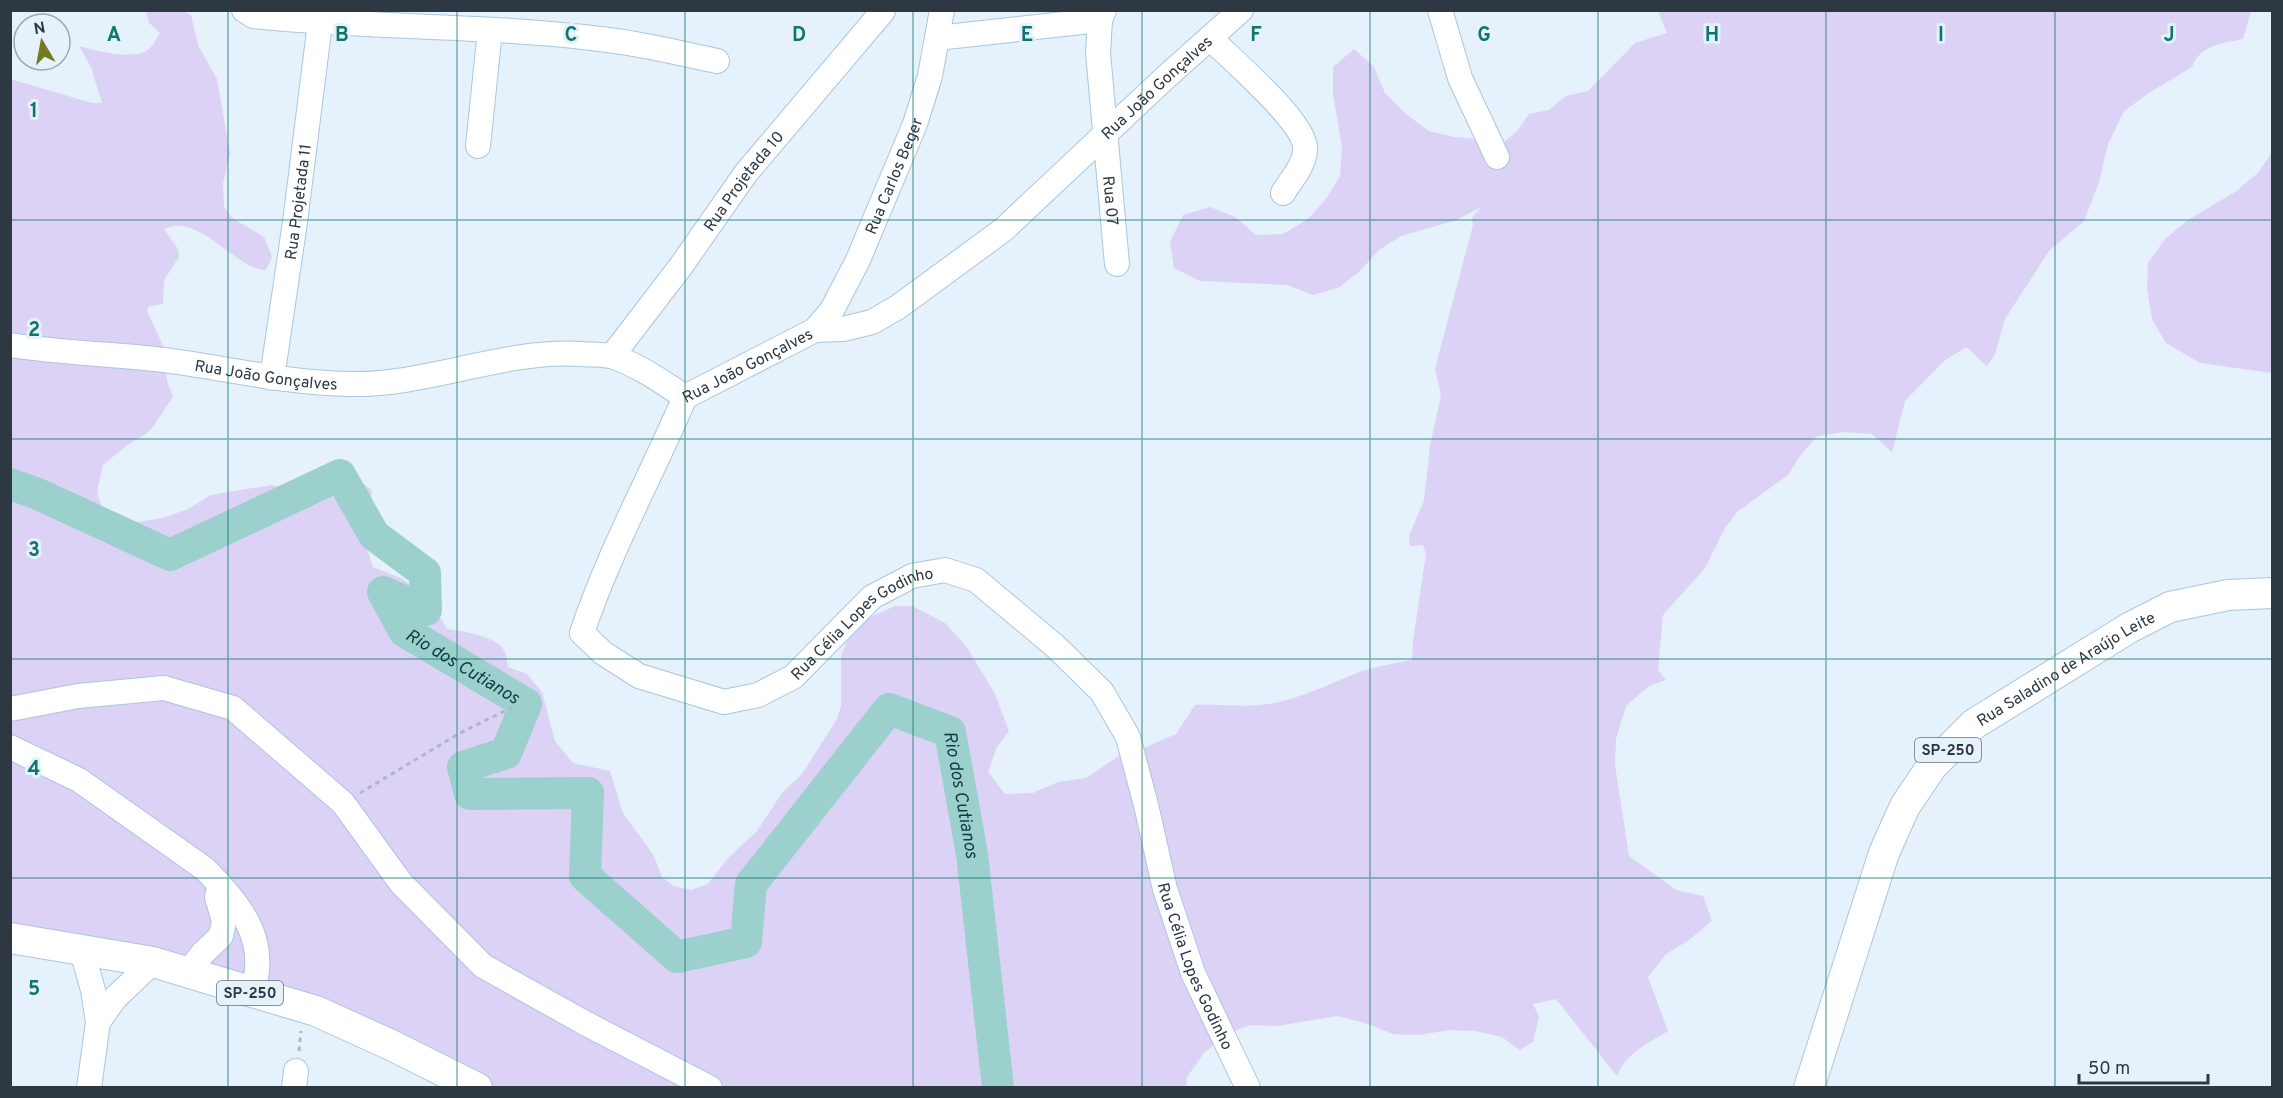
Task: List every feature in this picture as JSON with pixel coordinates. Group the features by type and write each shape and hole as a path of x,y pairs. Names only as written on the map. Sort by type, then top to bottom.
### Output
{"main road":[{"name":"Rua Saladino de Araújo Leite","path":"1809,1088 1884,853 1905,806 1932,766 1974,724 2128,628 2170,607 2228,595 2272,593"},
{"name":"SP-250","path":"10,938 153,962 316,1011 477,1088"}],"street":[{"path":"244,10 253,16 320,23 490,30 602,39 717,60"},
{"name":"Rua Carlos Beger","path":"815,330 832,310 863,249 915,124 930,76 942,10"},
{"name":"Rua João Gonçalves","path":"10,345 165,360 272,378 350,384 407,380 488,362 556,352 612,356 648,373 685,397 815,330 843,329 872,322 898,307 1003,230 1241,10"},
{"path":"1440,10 1460,78 1497,157"},
{"name":"Rua Projetada 10","path":"612,356 681,266 746,173 883,11"},
{"path":"937,38 1102,15"},
{"name":"Rua 07","path":"1102,15 1098,53 1117,264"},
{"name":"Rua Projetada 11","path":"272,378 295,222 320,23"},
{"path":"478,146 490,30"},
{"path":"1210,38 1274,101 1299,130 1305,147 1302,163 1283,193"},
{"name":"Rua Célia Lopes Godinho","path":"685,397 598,586 582,633 603,653 639,676 724,702 758,695 793,677 872,597 912,576 945,570 976,580 1055,646 1102,692 1128,737 1165,889 1193,973 1248,1088"},
{"path":"10,709 78,696 164,688 233,708 343,803 401,883 483,966 583,1022 710,1088"},
{"path":"10,747 79,780 206,869 244,915 256,946 259,958 252,993"},
{"path":"187,973 221,936 224,921 217,897 220,884"},
{"path":"82,951 93,990 98,1022 89,1088"},
{"path":"98,1022 115,998 153,962"}],"path":[{"path":"343,803 460,733 515,706"},
{"path":"295,1079 301,1033 296,1006"}],"shaded area":[{"path":"146,11 183,11 191,15 198,45 217,79 230,154 223,184 224,207 232,218 264,237 272,257 266,270 255,268 204,234 191,228 177,226 164,229 178,249 179,257 164,280 163,304 149,306 147,311 164,348 167,381 173,397 150,431 126,446 103,465 97,492 106,521 133,523 163,518 188,509 211,495 272,485 299,491 348,473 372,490 365,543 373,567 401,578 428,597 447,629 479,635 501,646 506,654 508,667 527,674 542,692 555,741 573,763 610,771 623,813 654,856 662,877 674,886 691,890 708,884 729,857 757,831 782,793 802,774 837,719 841,706 841,657 847,640 868,618 895,606 912,606 945,623 966,646 995,694 1009,731 997,747 988,772 1005,794 1033,793 1058,782 1086,778 1119,756 1121,758 1176,734 1195,705 1250,706 1283,701 1304,695 1362,671 1412,660 1426,554 1423,545 1410,546 1409,536 1424,500 1430,446 1441,395 1435,369 1473,225 1472,218 1481,207 1457,220 1401,236 1379,250 1361,270 1340,287 1313,295 1287,285 1200,281 1174,268 1170,242 1183,215 1210,207 1235,217 1256,235 1283,234 1308,219 1326,199 1340,176 1342,148 1333,94 1333,67 1354,49 1374,67 1385,93 1406,114 1429,131 1454,137 1504,142 1516,132 1529,114 1549,110 1566,96 1588,91 1635,43 1667,33 1658,11 2251,11 2243,39 2213,46 2206,50 2192,67 2124,111 2108,144 2099,182 2084,221 2049,251 2005,319 1995,354 1987,366 1966,347 1944,361 1905,401 1892,452 1872,434 1844,432 1817,436 1788,475 1737,512 1725,528 1705,568 1663,615 1658,670 1666,680 1649,686 1626,706 1616,739 1615,765 1629,856 1676,890 1703,896 1712,921 1689,940 1666,954 1648,977 1668,1031 1631,1055 1617,1076 1556,999 1533,1004 1539,1017 1533,1042 1520,1050 1502,1037 1475,1031 1449,1030 1419,1035 1393,1034 1338,1016 1277,1026 1251,1025 1227,1034 1204,1053 1187,1077 1186,1087 486,1087 389,1033 11,927 10,79 92,103 102,103 91,67 79,46 115,54 142,53 151,47 160,33 149,23"},
{"path":"2272,152 2272,373 2200,363 2166,343 2152,319 2147,289 2148,263 2165,239 2188,220 2235,192 2258,173"}],"waterway":[{"name":"Rio dos Cutianos","path":"10,484 38,494 170,555 340,475 374,535 425,573 426,610 383,592 404,631 526,704 506,753 463,767 470,794 588,793 585,876 677,957 746,942 751,884 889,709 950,732 972,854 998,1088"}]}
